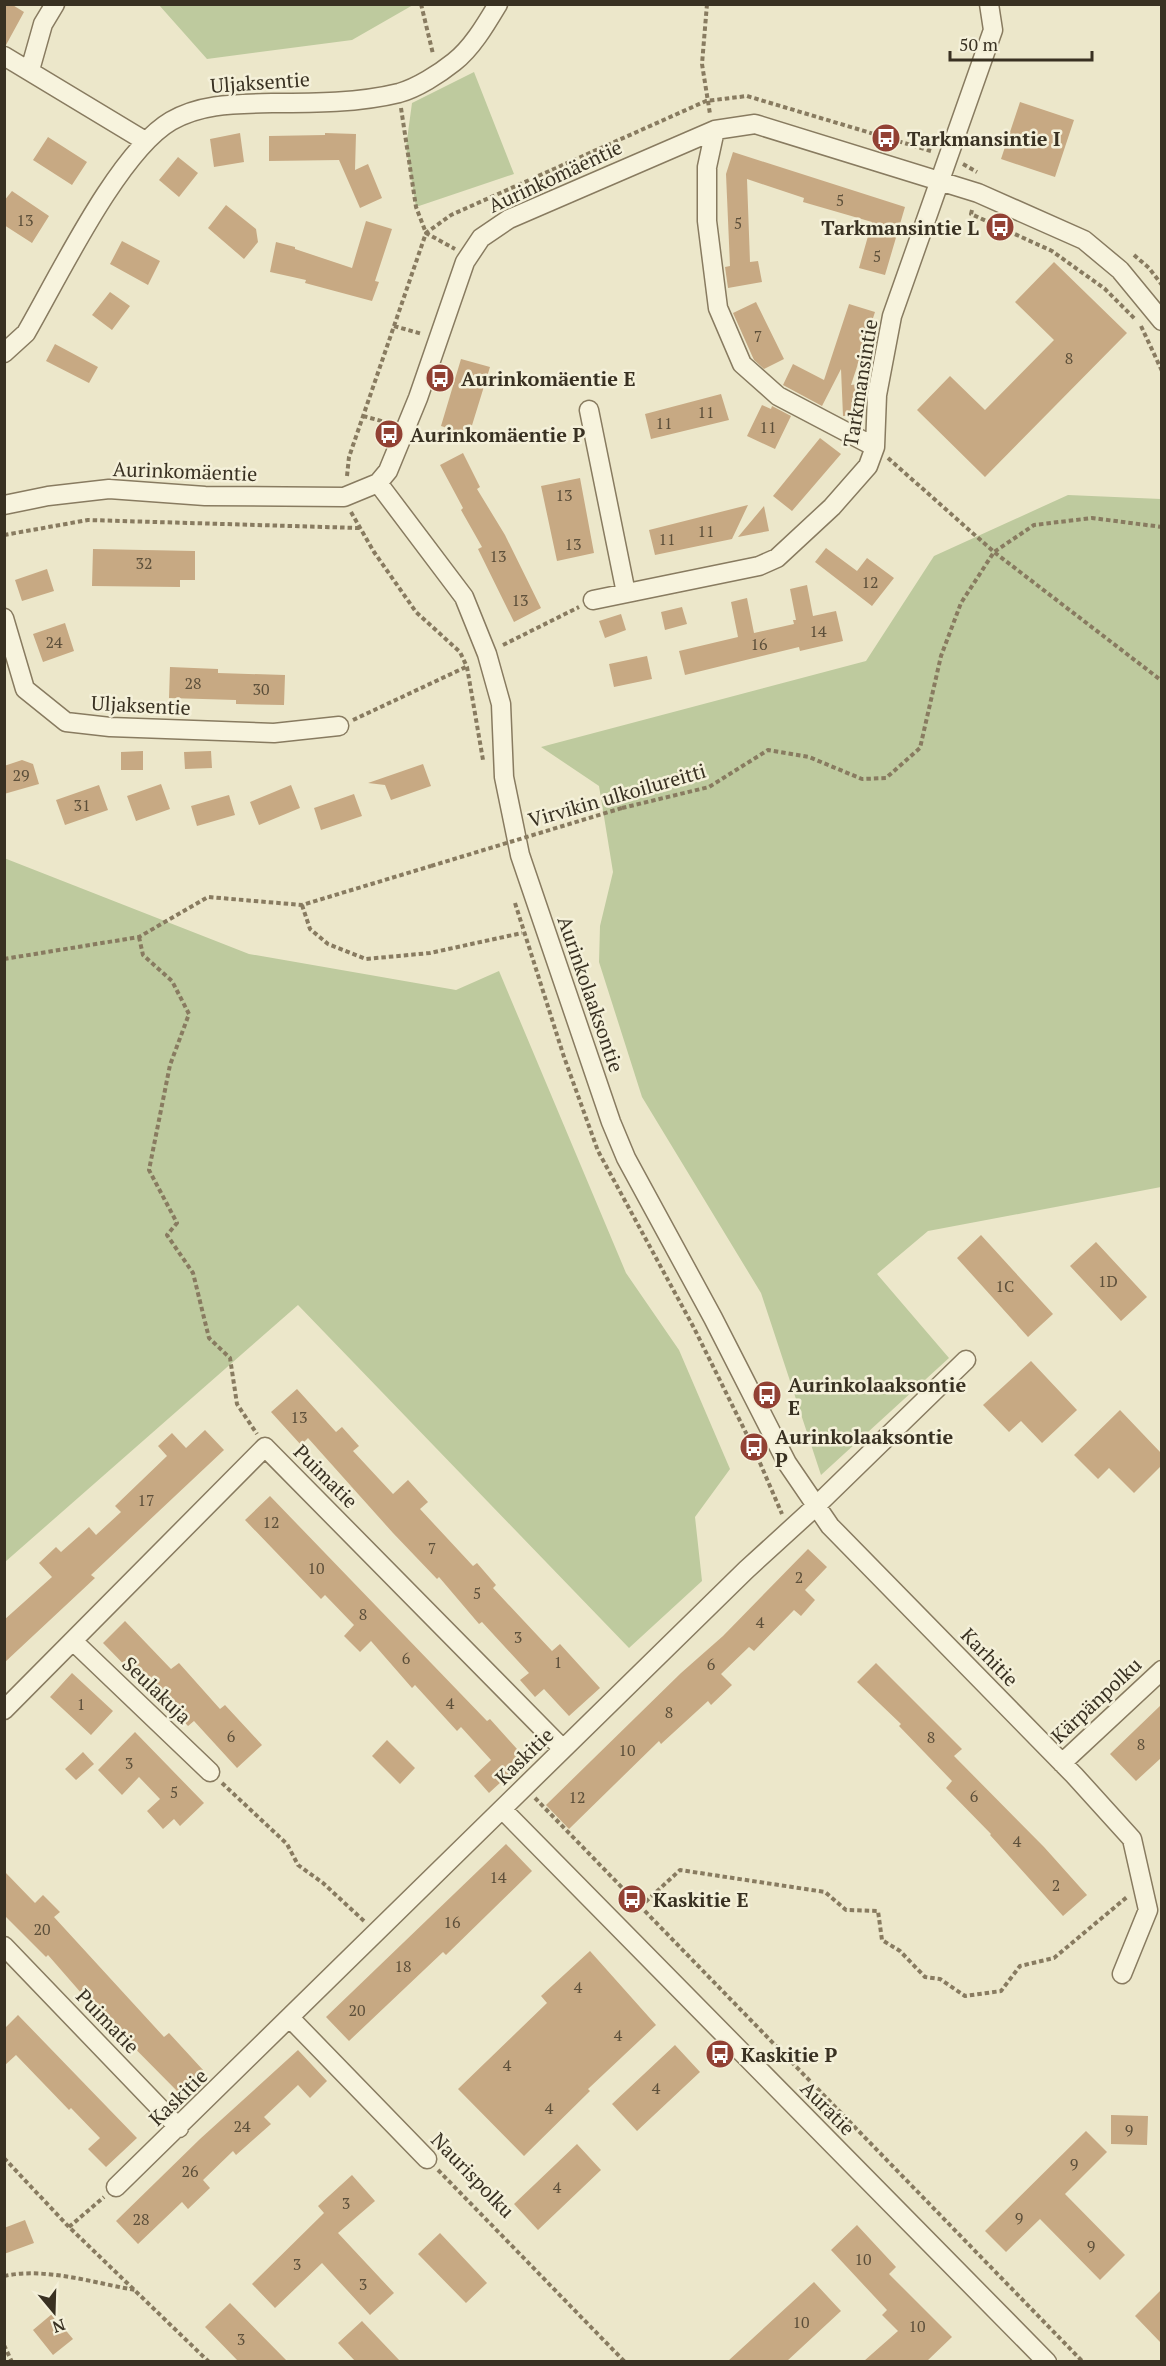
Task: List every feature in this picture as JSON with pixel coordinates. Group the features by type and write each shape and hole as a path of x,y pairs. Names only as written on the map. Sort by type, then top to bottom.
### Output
{"street":[{"path":"30,70 43,24 55,4"},
{"name":"Uljaksentie","path":"4,353 26,333 116,179 145,141 170,122 199,109 233,104 362,98 400,92 456,61 481,32 498,4"},
{"name":"Tarkmansintie","path":"593,600 759,566 777,558 832,507 868,466 875,447 877,395 892,316 993,30 989,4"},
{"path":"4,56 145,141"},
{"name":"Aurinkomäentie","path":"4,505 48,496 108,489 205,496 344,497 378,483 388,471 418,398 469,256 482,238 509,219 715,130 755,124 939,183 978,193 1084,240 1120,270 1161,321"},
{"path":"715,130 707,167 707,221 718,308 742,364 778,396 875,447"},
{"path":"589,410 626,593"},
{"name":"Aurinkolaaksontie","path":"378,483 464,597 487,654 501,704 504,777 519,855 611,1122 643,1192 677,1249 787,1463 815,1507"},
{"name":"Uljaksentie","path":"4,618 26,689 66,722 110,728 274,733 339,726"},
{"name":"Kaskitie","path":"116,2187 179,2128 501,1809 530,1793 563,1749 966,1360"},
{"name":"Puimatie","path":"4,1710 265,1447 563,1749"},
{"name":"Karhitie","path":"815,1507 830,1526 1062,1763 1132,1839 1143,1884"},
{"name":"Seulakuja","path":"73,1641 210,1772"},
{"name":"Kärpänpolku","path":"1062,1763 1161,1670"},
{"name":"Auratie","path":"501,1809 1047,2361"},
{"path":"1122,1974 1148,1910 1143,1884"},
{"name":"Puimatie","path":"4,1946 179,2128"},
{"name":"Naurispolku","path":"290,2018 427,2159"}],"path":[{"path":"421,4 434,51 431,57"},
{"path":"467,667 460,652 416,612 359,528 344,497 349,457 426,233 451,215 706,101 702,64 707,4"},
{"path":"400,92 416,207 426,233 469,256"},
{"path":"978,193 971,214 1052,251 1105,288 1141,326 1161,371"},
{"path":"363,416 393,424"},
{"path":"875,447 994,552 1161,681"},
{"name":"Virvikin ulkoilureitti","path":"4,959 139,937 208,897 302,905 622,808 709,787 768,750 809,757 862,779 886,778 920,748 941,656 961,603 994,552 1034,525 1092,518 1161,527"},
{"path":"4,535 88,520 359,528"},
{"path":"339,726 467,667 487,654 593,600"},
{"path":"302,905 310,929 328,944 366,959 430,953 522,933"},
{"path":"139,937 143,955 172,981 189,1014 170,1065 149,1170 177,1222 167,1235 193,1273 209,1338 230,1358 237,1404 265,1447"},
{"path":"756,1402 745,1423 747,1435 789,1529"},
{"path":"210,1772 287,1844 298,1865 322,1883 376,1933"},
{"path":"530,1793 545,1792"},
{"path":"530,1793 1083,2361"},
{"path":"640,1907 680,1870 825,1892 846,1910 878,1911 882,1940 900,1951 925,1977 940,1978 965,1996 1001,1991 1020,1966 1054,1958 1143,1884"},
{"path":"4,2158 69,2227 209,2361"},
{"name":"Naurispolku","path":"427,2159 625,2361"},
{"path":"69,2227 116,2187"},
{"path":"4,2276 29,2273 135,2290"},
{"path":"4,2345 12,2361"}],"green space":[{"path":"159,5 413,5 352,40 207,59"},
{"path":"474,72 514,174 416,207 406,147 412,103"},
{"path":"1068,495 1161,499 1161,1187 928,1231 877,1274 949,1358 821,1475 761,1293 642,1097 599,962 600,926 613,872 599,786 541,747 866,661 934,556"},
{"path":"4,858 249,954 456,990 499,971 626,1273 679,1350 730,1469 695,1517 702,1581 629,1648 298,1305 5,1562"}],"building":[{"path":"4,4 11,4 24,12 6,45"},
{"path":"1020,102 1074,120 1055,177 1001,159"},
{"path":"240,133 244,162 214,167 210,139"},
{"path":"325,133 356,134 355,170 368,164 382,198 360,208 339,160 269,161 269,136 325,135"},
{"path":"48,137 87,162 72,185 33,160"},
{"path":"733,152 905,207 885,275 859,268 872,222 803,202 804,198 747,179 750,262 758,261 762,282 728,288 725,267 730,266 726,174"},
{"path":"178,157 198,173 179,197 159,180"},
{"path":"12,191 49,216 32,243 4,225 4,201"},
{"path":"226,205 256,229 258,242 244,259 208,228"},
{"path":"366,221 392,229 375,281 379,282 372,301 305,283 306,280 270,272 276,242 352,268"},
{"path":"122,241 160,261 148,285 110,264"},
{"path":"1054,262 1127,333 985,477 917,410 950,376 985,410 1054,340 1015,302"},
{"path":"110,292 130,306 112,330 92,315"},
{"path":"756,302 784,359 764,369 754,360 733,313"},
{"path":"849,304 875,312 851,385 858,384 860,415 843,416 841,369 822,406 783,385 793,364 824,380"},
{"path":"55,344 98,367 89,383 46,361"},
{"path":"461,359 490,367 469,435 441,426"},
{"path":"721,394 729,420 651,439 645,414"},
{"path":"762,405 771,409 772,406 791,416 775,449 747,436"},
{"path":"820,438 841,454 792,511 773,496"},
{"path":"463,453 480,487 477,489 505,535 541,608 514,622 478,549 482,547 461,510 463,508 440,465"},
{"path":"580,478 594,553 557,561 541,486"},
{"path":"748,505 732,539 655,555 649,530"},
{"path":"764,506 769,531 738,537"},
{"path":"826,548 857,571 867,558 894,578 872,606 815,562"},
{"path":"93,549 195,551 195,580 180,580 180,587 92,586"},
{"path":"47,569 54,591 22,601 15,580"},
{"path":"807,585 813,616 836,611 843,641 800,651 799,647 685,675 679,651 738,637 731,602 747,598 754,633 794,624 793,620 796,620 790,589"},
{"path":"682,607 687,624 665,630 661,612"},
{"path":"621,614 626,630 605,638 599,621"},
{"path":"65,623 74,651 43,662 33,634"},
{"path":"647,656 652,679 614,687 609,664"},
{"path":"170,667 218,669 218,673 285,675 284,705 236,704 236,700 169,698"},
{"path":"143,751 143,770 121,770 121,752"},
{"path":"211,751 212,768 185,769 184,752"},
{"path":"22,760 33,764 39,784 4,794 4,766"},
{"path":"423,764 431,786 391,800 385,785 368,783"},
{"path":"161,784 170,809 136,821 127,796"},
{"path":"99,785 108,810 65,825 56,800"},
{"path":"291,785 300,808 259,825 250,802"},
{"path":"354,794 362,816 321,830 314,808"},
{"path":"229,795 235,815 197,826 191,806"},
{"path":"981,1235 1053,1314 1028,1337 957,1258"},
{"path":"1096,1242 1147,1297 1121,1321 1070,1266"},
{"path":"1031,1361 1077,1410 1042,1443 1021,1421 1009,1432 983,1405"},
{"path":"297,1389 336,1432 342,1427 359,1446 353,1451 393,1494 408,1480 428,1502 420,1509 473,1566 477,1563 496,1585 493,1588 552,1651 560,1644 600,1688 569,1716 544,1689 535,1697 520,1680 529,1673 482,1622 479,1624 439,1577 437,1579 393,1533 308,1438 301,1445 271,1412"},
{"path":"1120,1410 1161,1453 1161,1466 1134,1493 1109,1468 1098,1479 1074,1455"},
{"path":"205,1430 224,1450 91,1575 95,1578 4,1663 4,1620 52,1577 39,1563 56,1547 61,1552 89,1527 96,1535 121,1512 115,1506 167,1456 158,1446 172,1433 186,1448"},
{"path":"270,1496 487,1721 490,1719 526,1759 489,1793 474,1776 491,1760 461,1727 457,1731 415,1685 412,1688 371,1641 360,1652 344,1636 354,1625 325,1595 321,1599 245,1520"},
{"path":"808,1549 827,1567 805,1590 815,1600 801,1616 794,1610 754,1651 749,1647 721,1674 732,1685 711,1705 708,1701 661,1744 659,1741 569,1829 546,1805 681,1673 723,1636"},
{"path":"125,1621 171,1669 179,1663 220,1709 225,1705 262,1745 237,1768 194,1721 188,1726 147,1681 143,1684 103,1643"},
{"path":"876,1663 962,1749 954,1756 1044,1847 1087,1895 1063,1916 991,1834 946,1788 952,1781 899,1726 901,1724 857,1682"},
{"path":"72,1673 113,1711 91,1735 50,1697"},
{"path":"1161,1705 1161,1758 1136,1781 1110,1754"},
{"path":"135,1732 204,1803 180,1826 174,1819 163,1829 147,1811 160,1799 139,1777 122,1795 98,1770"},
{"path":"387,1740 415,1768 400,1784 372,1756"},
{"path":"83,1752 94,1764 76,1780 65,1769"},
{"path":"506,1844 532,1871 446,1955 443,1952 349,2041 326,2017"},
{"path":"4,1871 35,1903 43,1895 60,1912 54,1917 164,2037 169,2033 203,2070 179,2093 89,2002 48,1955 46,1957 4,1915"},
{"path":"590,1951 656,2025 588,2089 590,2091 524,2156 458,2089 547,2003 541,1996"},
{"path":"18,2015 137,2138 106,2167 88,2149 100,2138 71,2108 69,2110 16,2055 4,2066 4,2029"},
{"path":"675,2045 700,2072 637,2131 612,2104"},
{"path":"298,2050 327,2081 310,2098 298,2085 264,2117 271,2124 236,2155 233,2151 203,2180 210,2188 188,2209 182,2202 138,2244 116,2221 200,2139"},
{"path":"1111,2115 1148,2116 1147,2145 1111,2144"},
{"path":"1086,2131 1107,2152 1065,2194 1125,2255 1100,2280 1040,2219 1006,2252 985,2231"},
{"path":"577,2144 601,2170 538,2230 514,2204"},
{"path":"352,2175 375,2201 338,2233 394,2293 370,2315 322,2263 275,2308 252,2284 324,2213 318,2206"},
{"path":"25,2220 34,2243 4,2254 4,2228"},
{"path":"857,2225 896,2267 889,2274 952,2337 927,2361 864,2361 898,2331 882,2315 887,2310 831,2250"},
{"path":"440,2233 487,2283 466,2303 418,2254"},
{"path":"814,2282 841,2311 787,2361 728,2361"},
{"path":"1161,2290 1161,2343 1135,2316"},
{"path":"230,2303 287,2361 238,2361 205,2327"},
{"path":"52,2314 73,2339 53,2355 33,2330"},
{"path":"362,2321 400,2361 355,2361 338,2343"}],"place":[{"name":"Tarkmansintie I","path":"886,138"},
{"name":"Tarkmansintie L","path":"1000,227"},
{"name":"Aurinkomäentie E","path":"440,378"},
{"name":"Aurinkomäentie P","path":"389,434"},
{"name":"Aurinkolaaksontie E","path":"767,1395"},
{"name":"Aurinkolaaksontie P","path":"754,1447"},
{"name":"Kaskitie E","path":"632,1899"},
{"name":"Kaskitie P","path":"720,2054"}]}
